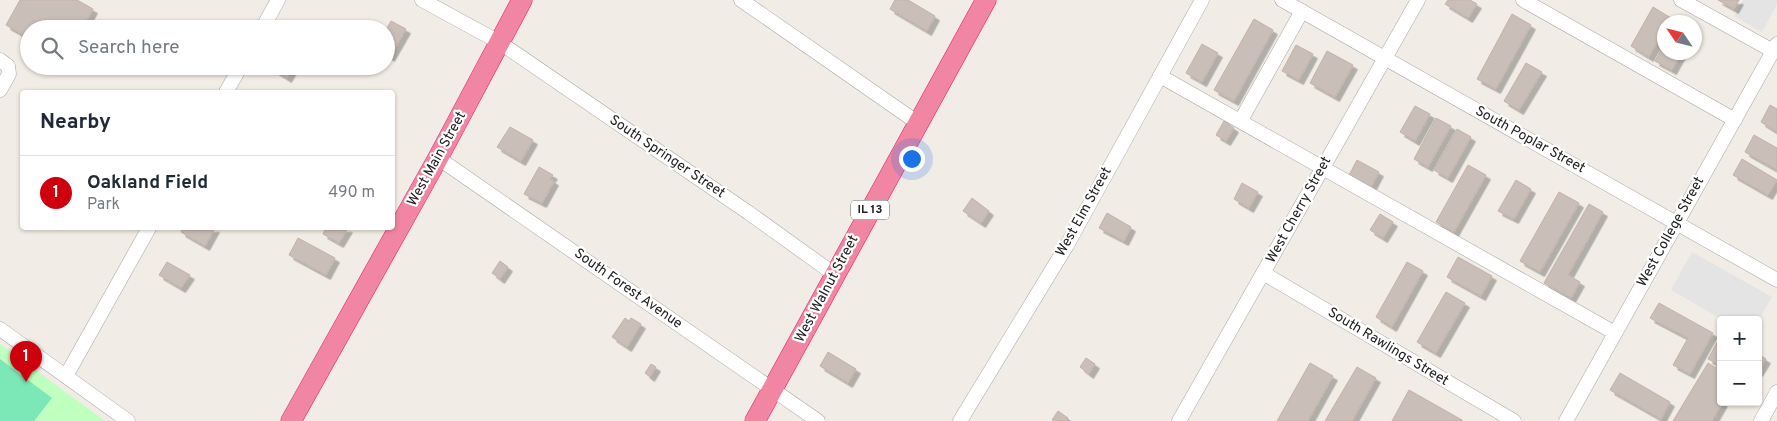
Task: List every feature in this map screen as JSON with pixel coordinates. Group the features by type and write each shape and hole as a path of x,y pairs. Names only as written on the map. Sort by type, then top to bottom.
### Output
{"highway":[{"name":"West Main Street","path":"291,421 438,158 522,0"},
{"name":"West Walnut Street","path":"755,421 986,0"}],"street":[{"path":"267,20 278,0"},
{"name":"South Springer Street","path":"422,0 499,42 749,213 834,274"},
{"path":"741,0 918,123"},
{"name":"West Elm Street","path":"960,421 1066,245 1202,0"},
{"name":"South Poplar Street","path":"1282,0 1777,280"},
{"name":"West Cherry Street","path":"1179,421 1418,0"},
{"path":"1523,0 1735,120"},
{"path":"1682,0 1775,48"},
{"path":"1241,120 1302,12"},
{"name":"West College Street","path":"1566,421 1775,48"},
{"path":"0,60 8,66 9,74 0,90"},
{"path":"227,90 236,75"},
{"path":"1160,76 1219,111 1241,120 1615,333"},
{"name":"South Forest Avenue","path":"438,158 818,421"},
{"path":"66,376 149,230"},
{"name":"South Rawlings Street","path":"1263,273 1514,421"},
{"path":"0,329 128,421"},
{"path":"1766,419 1777,392"}],"green space":[{"path":"0,344 105,421 0,421"},
{"path":"0,359 52,398 34,421 0,421"}],"shaded area":[{"path":"1743,0 1777,0 1777,4 1762,32 1734,16"},
{"path":"1692,252 1772,297 1761,316 1717,317 1671,290"}],"building":[{"path":"20,0 77,0 93,9 87,20 20,20 20,33 6,25"},
{"path":"895,0 908,0 935,16 927,31 890,9"},
{"path":"1448,0 1470,0 1477,4 1468,18 1445,4"},
{"path":"1718,0 1739,0 1734,9"},
{"path":"1653,7 1666,15 1657,15 1657,42 1649,57 1631,46"},
{"path":"1512,14 1531,25 1496,89 1477,79"},
{"path":"1254,19 1273,30 1234,101 1214,90"},
{"path":"395,23 406,29 395,48"},
{"path":"1202,44 1218,53 1202,82 1186,73"},
{"path":"1296,45 1313,54 1299,80 1282,71"},
{"path":"1327,51 1353,65 1335,97 1310,83"},
{"path":"1657,57 1657,60 1678,60 1672,70 1655,61"},
{"path":"1526,63 1542,72 1519,110 1504,101"},
{"path":"1770,105 1777,109 1777,132 1761,122"},
{"path":"1415,106 1430,114 1415,141 1400,132"},
{"path":"1436,118 1451,126 1428,167 1414,159"},
{"path":"1224,121 1234,128 1226,141 1216,135"},
{"path":"510,127 533,140 521,161 497,147"},
{"path":"1457,129 1471,137 1448,178 1434,170"},
{"path":"1754,135 1777,148 1777,170 1745,152"},
{"path":"1742,159 1777,180 1768,195 1733,175"},
{"path":"1357,160 1379,172 1371,187 1349,175"},
{"path":"1468,165 1486,175 1454,232 1436,222"},
{"path":"539,167 553,175 550,179 554,181 542,203 524,194"},
{"path":"1516,180 1531,189 1514,219 1498,211"},
{"path":"1242,183 1258,192 1249,208 1234,199"},
{"path":"1559,192 1579,203 1540,272 1520,261"},
{"path":"972,198 989,211 981,223 963,211"},
{"path":"1589,204 1603,212 1568,275 1580,282 1571,298 1544,283"},
{"path":"1107,213 1131,227 1124,241 1099,228"},
{"path":"1380,214 1393,222 1383,238 1370,230"},
{"path":"182,230 214,230 205,246 181,232"},
{"path":"325,230 347,230 339,243 323,234"},
{"path":"298,238 335,258 326,275 289,255"},
{"path":"1458,257 1492,276 1481,296 1447,277"},
{"path":"500,261 508,267 500,279 492,273"},
{"path":"167,262 190,275 181,288 159,275"},
{"path":"1407,262 1423,271 1392,327 1376,317"},
{"path":"1446,292 1465,303 1436,353 1417,342"},
{"path":"1659,303 1713,333 1690,374 1673,365 1688,338 1650,318"},
{"path":"625,318 629,321 631,318 641,324 627,347 612,337"},
{"path":"1717,342 1717,364 1708,359"},
{"path":"828,352 856,369 848,383 820,366"},
{"path":"1762,356 1766,359 1762,366"},
{"path":"1086,358 1095,364 1089,374 1080,367"},
{"path":"1310,363 1333,376 1308,421 1277,421"},
{"path":"1708,363 1716,368 1717,366 1717,406 1721,406 1712,421 1673,421"},
{"path":"651,364 656,367 650,377 645,373"},
{"path":"1357,367 1376,378 1352,421 1325,421"},
{"path":"1620,373 1670,402 1661,419 1610,390"},
{"path":"1409,390 1462,420 1462,421 1392,421"},
{"path":"1058,411 1068,418 1066,421 1052,420"}],"place":[{"name":"Oakland Field","path":"26,382"}]}
